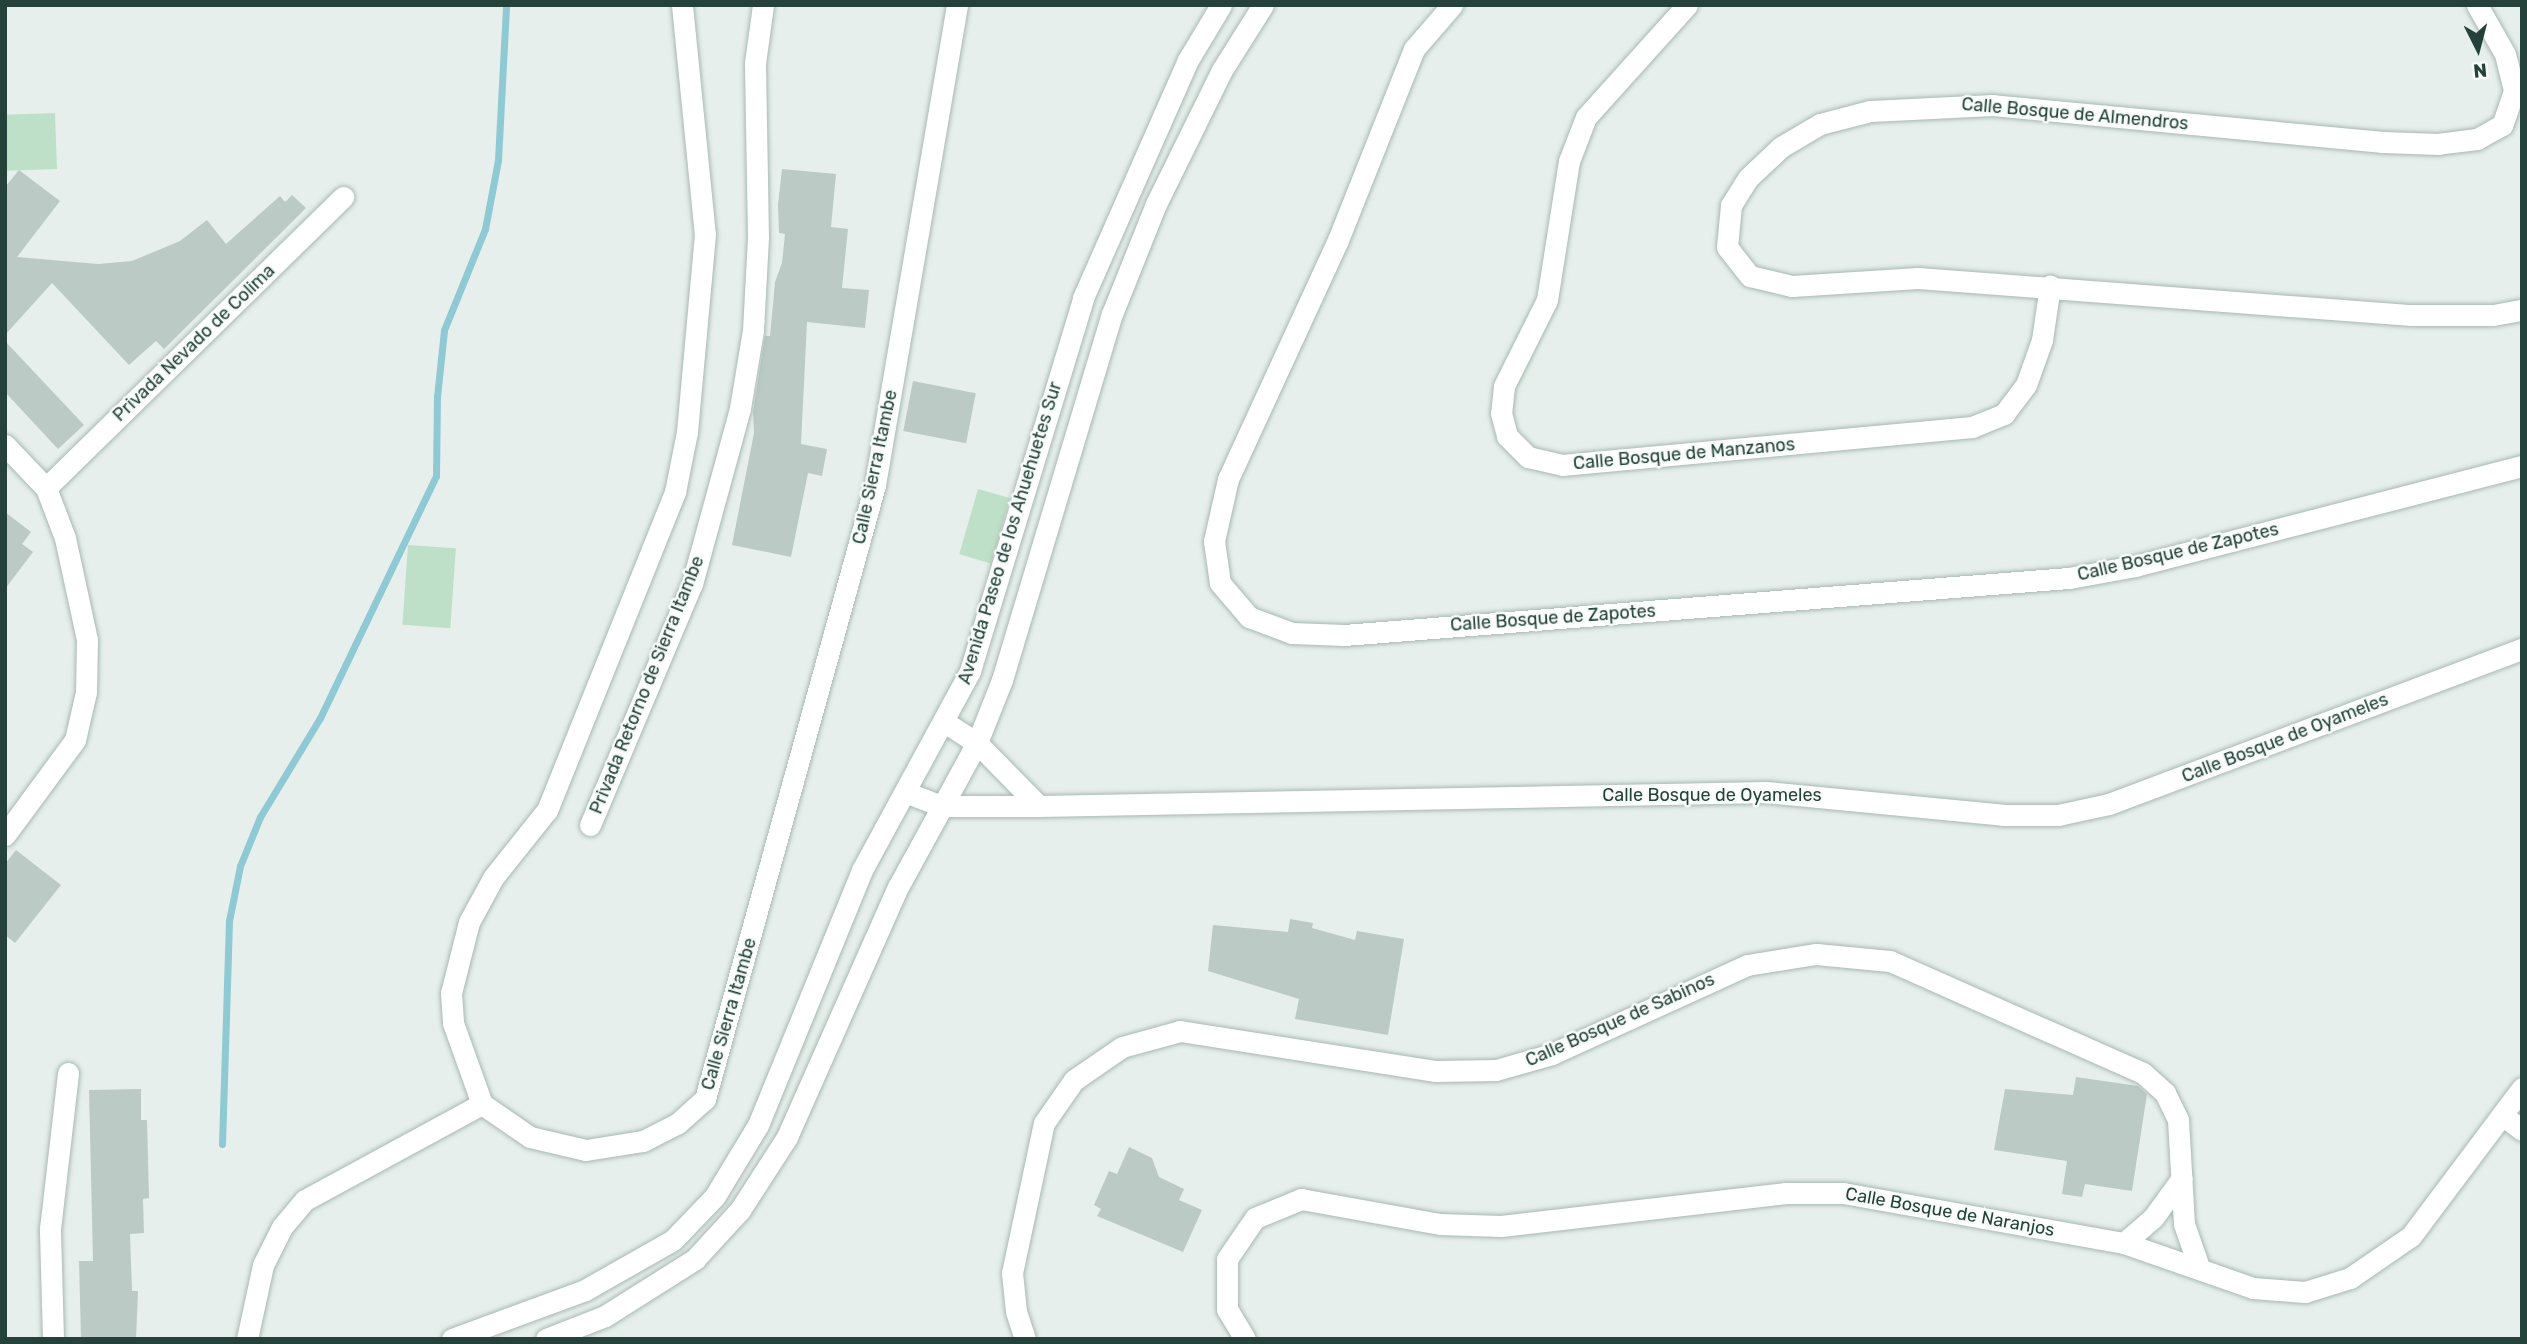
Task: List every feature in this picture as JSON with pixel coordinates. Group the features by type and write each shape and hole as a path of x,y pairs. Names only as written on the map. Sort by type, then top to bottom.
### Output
{"street":[{"path":"247,1339 263,1265 282,1227 306,1200 482,1104 451,1007 462,941 493,878 547,810 657,546 682,462 705,234 682,5"},
{"name":"Privada Retorno de Sierra Itambe","path":"590,825 692,584 740,408 753,331 758,237 755,62 763,5"},
{"name":"Calle Sierra Itambe","path":"482,1104 530,1137 566,1148 596,1150 624,1147 660,1134 705,1099 875,485 957,5"},
{"name":"Avenida Paseo de los Ahuehuetes Sur","path":"452,1339 585,1290 673,1240 715,1196 758,1125 841,917 905,792 946,723 970,671 1083,298 1182,72 1221,5"},
{"name":"Avenida Paseo de los Ahuehuetes Sur","path":"546,1339 605,1316 695,1259 740,1210 787,1137 898,887 977,743 1002,680 1112,314 1156,204 1222,70 1263,5"},
{"name":"Calle Bosque de Zapotes","path":"1452,5 1408,61 1338,240 1228,479 1214,541 1220,583 1249,617 1292,633 1344,635 2069,578 2135,566 2522,466"},
{"name":"Calle Bosque de Manzanos","path":"1687,5 1586,117 1569,161 1547,300 1504,386 1501,413 1507,436 1528,457 1562,465 1972,427 2004,414 2026,385 2042,340 2050,286"},
{"name":"Calle Bosque de Almendros","path":"2477,5 2505,54 2514,91 2502,125 2477,139 2440,144 2383,142 1993,105 1926,105 1870,111 1820,124 1781,147 1748,178 1731,205 1727,247 1750,276 1792,286 1918,278 2412,315 2493,315 2522,310"},
{"name":"Privada Nevado de Colima","path":"46,488 343,197"},
{"path":"5,445 46,488 65,538 87,640 86,692 75,740 44,786 5,835"},
{"name":"Calle Bosque de Oyameles","path":"942,806 1766,792 2003,815 2058,816 2109,804 2522,649"},
{"path":"946,723 977,743 1039,806"},
{"path":"905,792 942,806"},
{"name":"Calle Bosque de Sabinos","path":"1025,1339 1016,1311 1012,1273 1050,1110 1074,1080 1103,1057 1141,1040 1170,1033 1436,1071 1496,1070 1552,1054 1747,965 1816,954 1891,961 2143,1073 2165,1093 2178,1120 2184,1224 2199,1267"},
{"path":"53,1339 50,1229 68,1073"},
{"name":"Calle Bosque de Naranjos","path":"1245,1339 1227,1308 1227,1259 1255,1219 1301,1199 1440,1224 1501,1226 1786,1193 1843,1193 2124,1243 2199,1267 2246,1286 2284,1292 2326,1287 2350,1278 2411,1236 2522,1088"},
{"path":"2502,1115 2522,1130"},
{"path":"2124,1243 2153,1218 2182,1178"}],"green space":[{"path":"55,113 57,169 7,171 5,115"},
{"path":"978,489 1010,498 991,563 959,554"},
{"path":"408,545 456,548 450,628 402,625"}],"building":[{"path":"782,169 836,174 831,227 848,229 842,288 869,290 865,328 807,322 801,444 827,449 822,476 808,473 791,557 732,545 754,433 753,412 765,336 770,336 775,282 782,263 785,234 779,233 778,205"},
{"path":"19,170 60,201 17,257 98,264 132,261 180,241 207,220 226,244 280,196 285,202 292,195 306,208 164,349 156,341 129,365 52,283 5,335 5,187"},
{"path":"5,341 84,425 58,449 5,392"},
{"path":"913,381 976,393 966,443 903,431"},
{"path":"5,512 31,532 22,544 33,552 5,589"},
{"path":"16,850 61,885 15,943 5,935 5,864"},
{"path":"1290,919 1313,923 1312,928 1355,940 1357,931 1404,939 1388,1035 1295,1019 1299,999 1208,971 1213,925 1288,932"},
{"path":"2076,1077 2138,1086 2147,1094 2132,1191 2085,1184 2082,1197 2062,1194 2067,1161 1994,1150 2005,1089 2073,1095"},
{"path":"141,1089 141,1120 147,1120 149,1198 143,1199 144,1233 130,1234 132,1291 138,1291 136,1339 81,1339 79,1261 93,1261 89,1090"},
{"path":"1129,1147 1152,1158 1159,1177 1184,1189 1179,1200 1202,1210 1183,1252 1097,1216 1101,1209 1094,1205 1109,1171 1117,1174"}],"waterway":[{"path":"222,1144 229,921 240,866 260,817 320,718 436,476 437,397 444,330 485,229 498,160 506,5"}]}
